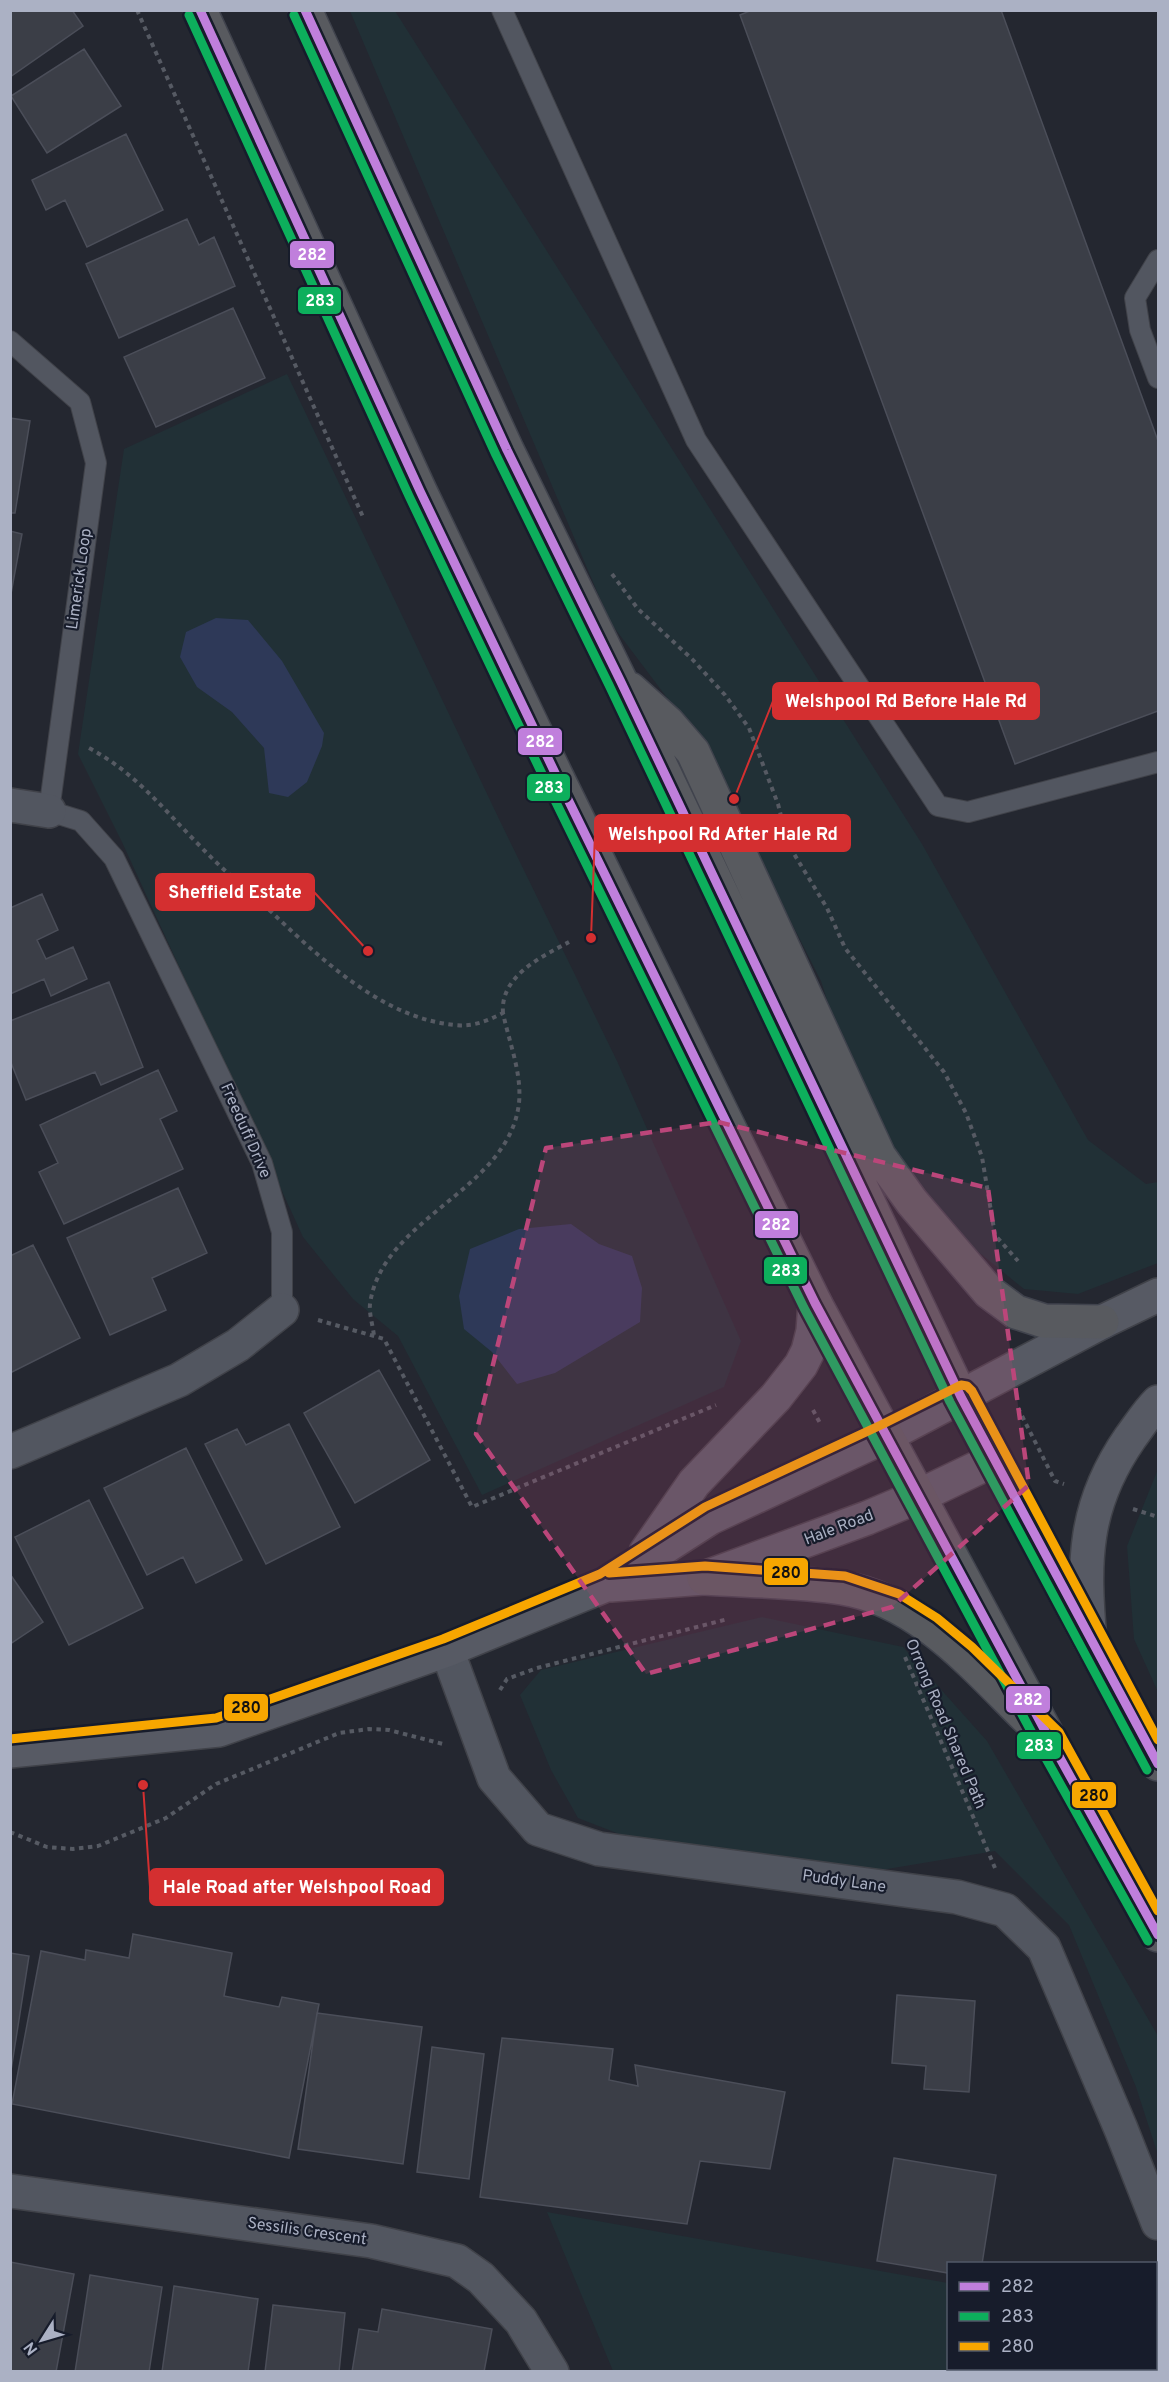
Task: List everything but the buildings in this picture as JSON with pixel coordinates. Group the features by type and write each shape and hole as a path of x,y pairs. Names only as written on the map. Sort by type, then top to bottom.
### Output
{"highway":[{"path":"201,10 430,512 555,773 815,1303 1050,1740 1158,1935"},
{"path":"305,10 507,450 620,680 961,1397 1158,1764"},
{"path":"620,680 668,723 693,753 879,1156 912,1202 988,1292 1016,1312 1044,1321 1102,1322"},
{"path":"704,1578 843,1588 892,1604 929,1627 964,1656 1050,1740"}],"main road":[{"name":"Hale Road","path":"10,1751 219,1730 447,1650 606,1585 711,1518 886,1436 1102,1322 1158,1295"},
{"path":"637,1566 694,1483 776,1397 801,1365 808,1352 813,1332 815,1303"},
{"path":"1090,1640 1085,1582 1090,1532 1098,1497 1122,1450 1158,1402"},
{"name":"Hale Road","path":"606,1585 704,1578 867,1518 994,1460"}],"street":[{"path":"10,805 49,811"},
{"path":"10,1452 179,1380 238,1345 282,1310"},
{"name":"Puddy Lane","path":"447,1650 494,1778 538,1829 599,1849 957,1897 1005,1910 1044,1948 1121,2129 1158,2223"},
{"name":"Sessilis Crescent","path":"10,2191 371,2241 457,2261 481,2278 520,2321 552,2372"}],"lane":[{"path":"502,10 696,440 938,807 969,812 1158,762"},
{"path":"1158,260 1135,298 1140,330 1158,378"},
{"name":"Limerick Loop","path":"10,341 80,402 96,463 49,811"},
{"name":"Freeduff Drive","path":"49,811 81,821 114,858 262,1163 282,1232 282,1310"}],"path":[{"path":"138,10 363,517"},
{"path":"608,565 638,609 692,659 725,695 749,728 778,804 788,844 826,908 845,948 944,1072 966,1113 982,1157 995,1235 1018,1261"},
{"path":"59,737 79,743 111,759 134,777 202,849 317,954 385,1004 420,1019 456,1026 480,1024 502,1013"},
{"path":"374,1336 370,1305 377,1281 386,1264 403,1242 495,1157 515,1121 520,1083 502,1013 502,1003 513,981 540,957 569,942"},
{"path":"282,1310 384,1339 472,1507 724,1401"},
{"path":"495,1698 507,1679 537,1668 732,1618"},
{"name":"Orrong Road Shared Path","path":"902,1649 992,1864 999,1872"},
{"path":"10,1832 47,1847 73,1849 98,1846 166,1818 216,1784 339,1733 369,1729 389,1730 446,1745 478,1736"}],"highlighted area":[{"path":"718,1122 988,1188 1029,1485 892,1607 646,1674 476,1434 546,1148"}],"shaded area":[{"path":"350,11 395,11 922,844 1088,1140 1146,1184 1158,1182 1158,1263 1078,1294 1024,1289 955,1233 857,1095 821,981 698,739 610,622"},
{"path":"287,374 617,1061 741,1341 724,1387 482,1495 398,1336 353,1299 303,1237 122,842 78,754 124,449"},
{"path":"1158,1469 1158,1692 1134,1639 1127,1546"},
{"path":"762,1617 903,1647 987,1741 1158,2036 1158,2155 1136,2087 1069,1925 995,1851 881,1870 627,1837 578,1818 551,1770 520,1695 541,1670"},
{"path":"547,2212 947,2283 947,2370 960,2370 959,2371 613,2371"}],"water":[{"path":"216,618 248,620 282,661 324,733 322,746 307,782 288,797 269,793 264,748 232,712 197,687 180,657 186,632"},
{"path":"571,1224 599,1244 632,1256 642,1288 640,1322 555,1373 517,1384 492,1352 464,1329 459,1296 470,1249 519,1229"}],"transit line":[{"name":"282","path":"200,10 420,491 555,773 815,1303 1050,1740 1158,1935"},
{"name":"282","path":"305,10 507,450 620,680 961,1397 1158,1764"},
{"name":"283","path":"189,15 409,496 544,778 804,1308 1039,1746 1148,1941"},
{"name":"283","path":"294,15 496,455 609,685 950,1402 1147,1770"},
{"name":"280","path":"10,1739 216,1718 443,1639 600,1574 705,1507 961,1385 967,1386 972,1391 1158,1740"},
{"name":"280","path":"609,1573 705,1566 845,1576 899,1594 937,1618 972,1647 1059,1732 1158,1911"}],"place":[{"name":"Welshpool Rd Before Hale Rd","path":"734,799"},
{"name":"Welshpool Rd After Hale Rd","path":"591,938"},
{"name":"Sheffield Estate","path":"368,951"},
{"name":"Hale Road after Welshpool Road","path":"143,1785"}]}
